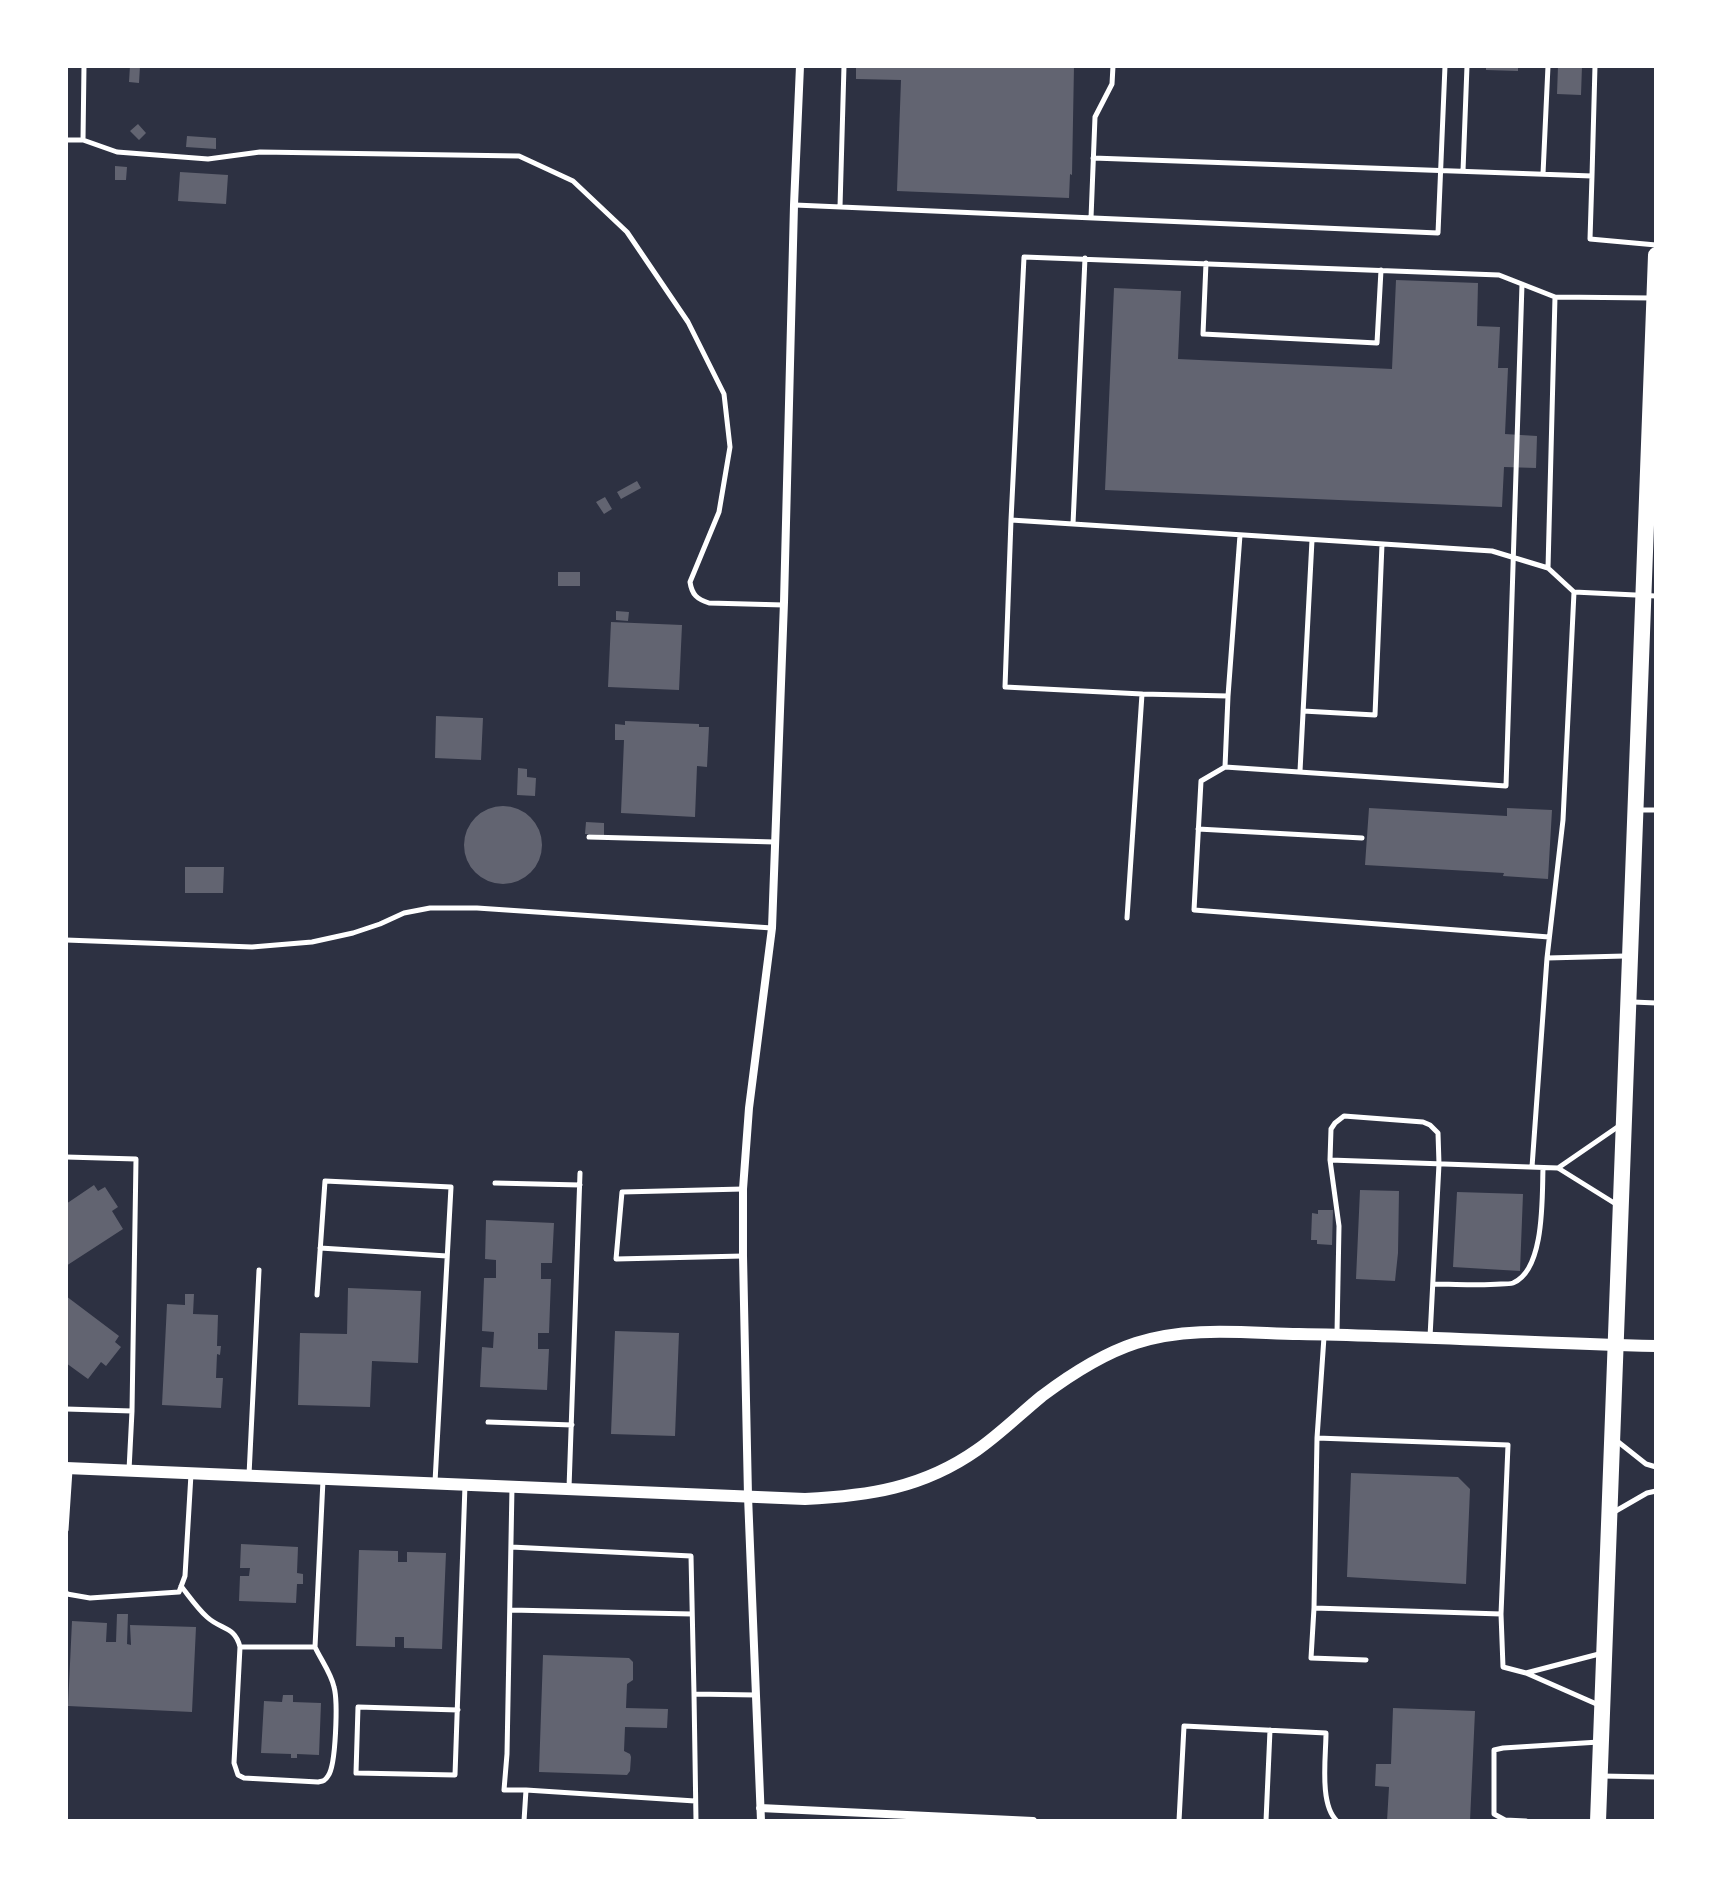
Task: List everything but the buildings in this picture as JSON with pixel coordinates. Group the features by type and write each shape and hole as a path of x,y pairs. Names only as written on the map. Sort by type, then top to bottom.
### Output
{"main road":[{"path":"1598,1821 1636,810 1650,595 1656,255"}],"street":[{"path":"761,1821 748,1496 743,1189 749,1108 772,928 800,66"},
{"path":"68,1468 805,1499 858,1496 930,1477 957,1463 979,1449 1041,1397 1112,1352 1138,1342 1185,1333 1331,1334 1656,1346"},
{"path":"760,1808 837,1816 1033,1821"}],"lane":[{"path":"83,140 84,66"},
{"path":"840,207 844,66"},
{"path":"1091,218 1095,117 1112,84 1113,66"},
{"path":"794,205 1438,233 1445,66"},
{"path":"1463,171 1467,66"},
{"path":"1543,174 1548,66"},
{"path":"1595,66 1590,239 1656,245"},
{"path":"66,140 83,140 117,152 208,159 260,152 519,156 573,181 627,232 688,322 724,394 730,447 719,512 690,582 692,592 709,603 784,605"},
{"path":"1093,158 1592,176"},
{"path":"1228,696 1005,687 1024,257 1499,275 1555,297 1654,298"},
{"path":"1073,524 1085,258"},
{"path":"1206,263 1203,334 1377,343 1381,270"},
{"path":"1522,284 1506,786 1225,767 1201,781 1194,910 1549,937"},
{"path":"1548,568 1555,297"},
{"path":"1011,520 1492,551 1548,568 1574,592 1650,595"},
{"path":"1225,767 1240,535"},
{"path":"1300,771 1312,540"},
{"path":"1303,711 1375,715 1382,544"},
{"path":"1532,1167 1547,958 1563,820 1574,592"},
{"path":"1127,918 1142,694"},
{"path":"1636,810 1656,810"},
{"path":"1198,829 1362,838"},
{"path":"589,837 775,842"},
{"path":"66,940 252,947 312,942 353,933 404,913 430,908 477,908 772,928"},
{"path":"1547,958 1630,956"},
{"path":"1628,1002 1656,1003"},
{"path":"1366,1660 1311,1658 1317,1438 1331,1334 1339,1226 1330,1160 1331,1129 1344,1116 1423,1122 1438,1133 1430,1338"},
{"path":"1558,1168 1623,1123"},
{"path":"66,1157 136,1159 129,1471"},
{"path":"1330,1160 1558,1168 1620,1206"},
{"path":"1433,1284 1514,1283 1523,1274 1532,1262 1540,1235 1543,1168"},
{"path":"569,1489 580,1173"},
{"path":"317,1295 325,1181 451,1187 435,1483"},
{"path":"495,1183 580,1185"},
{"path":"743,1189 622,1192 616,1259 743,1256"},
{"path":"320,1248 447,1256"},
{"path":"249,1476 259,1270"},
{"path":"66,1409 132,1411"},
{"path":"488,1422 572,1425"},
{"path":"1612,1437 1646,1464 1656,1467"},
{"path":"1317,1438 1508,1445 1501,1614 1503,1667 1526,1673 1602,1707"},
{"path":"66,1530 68,1468"},
{"path":"66,1592 90,1598 179,1592 185,1576 191,1474"},
{"path":"181,1586 210,1621 235,1633 240,1647 234,1751 238,1775 254,1779 324,1780 330,1775 337,1705 333,1683 315,1647 323,1479"},
{"path":"458,1710 358,1707 356,1773 455,1775 458,1710 465,1485"},
{"path":"512,1486 504,1790 695,1801"},
{"path":"1609,1515 1656,1491"},
{"path":"511,1547 691,1556 696,1821"},
{"path":"1314,1608 1501,1614"},
{"path":"510,1610 692,1614"},
{"path":"240,1647 315,1647"},
{"path":"1526,1673 1604,1652"},
{"path":"694,1694 756,1695"},
{"path":"1179,1821 1184,1726 1326,1733 1326,1803 1337,1821"},
{"path":"1266,1821 1270,1730"},
{"path":"1526,1821 1504,1821 1494,1814 1494,1750 1601,1742"},
{"path":"1600,1776 1656,1777"},
{"path":"524,1821 526,1790"}]}
